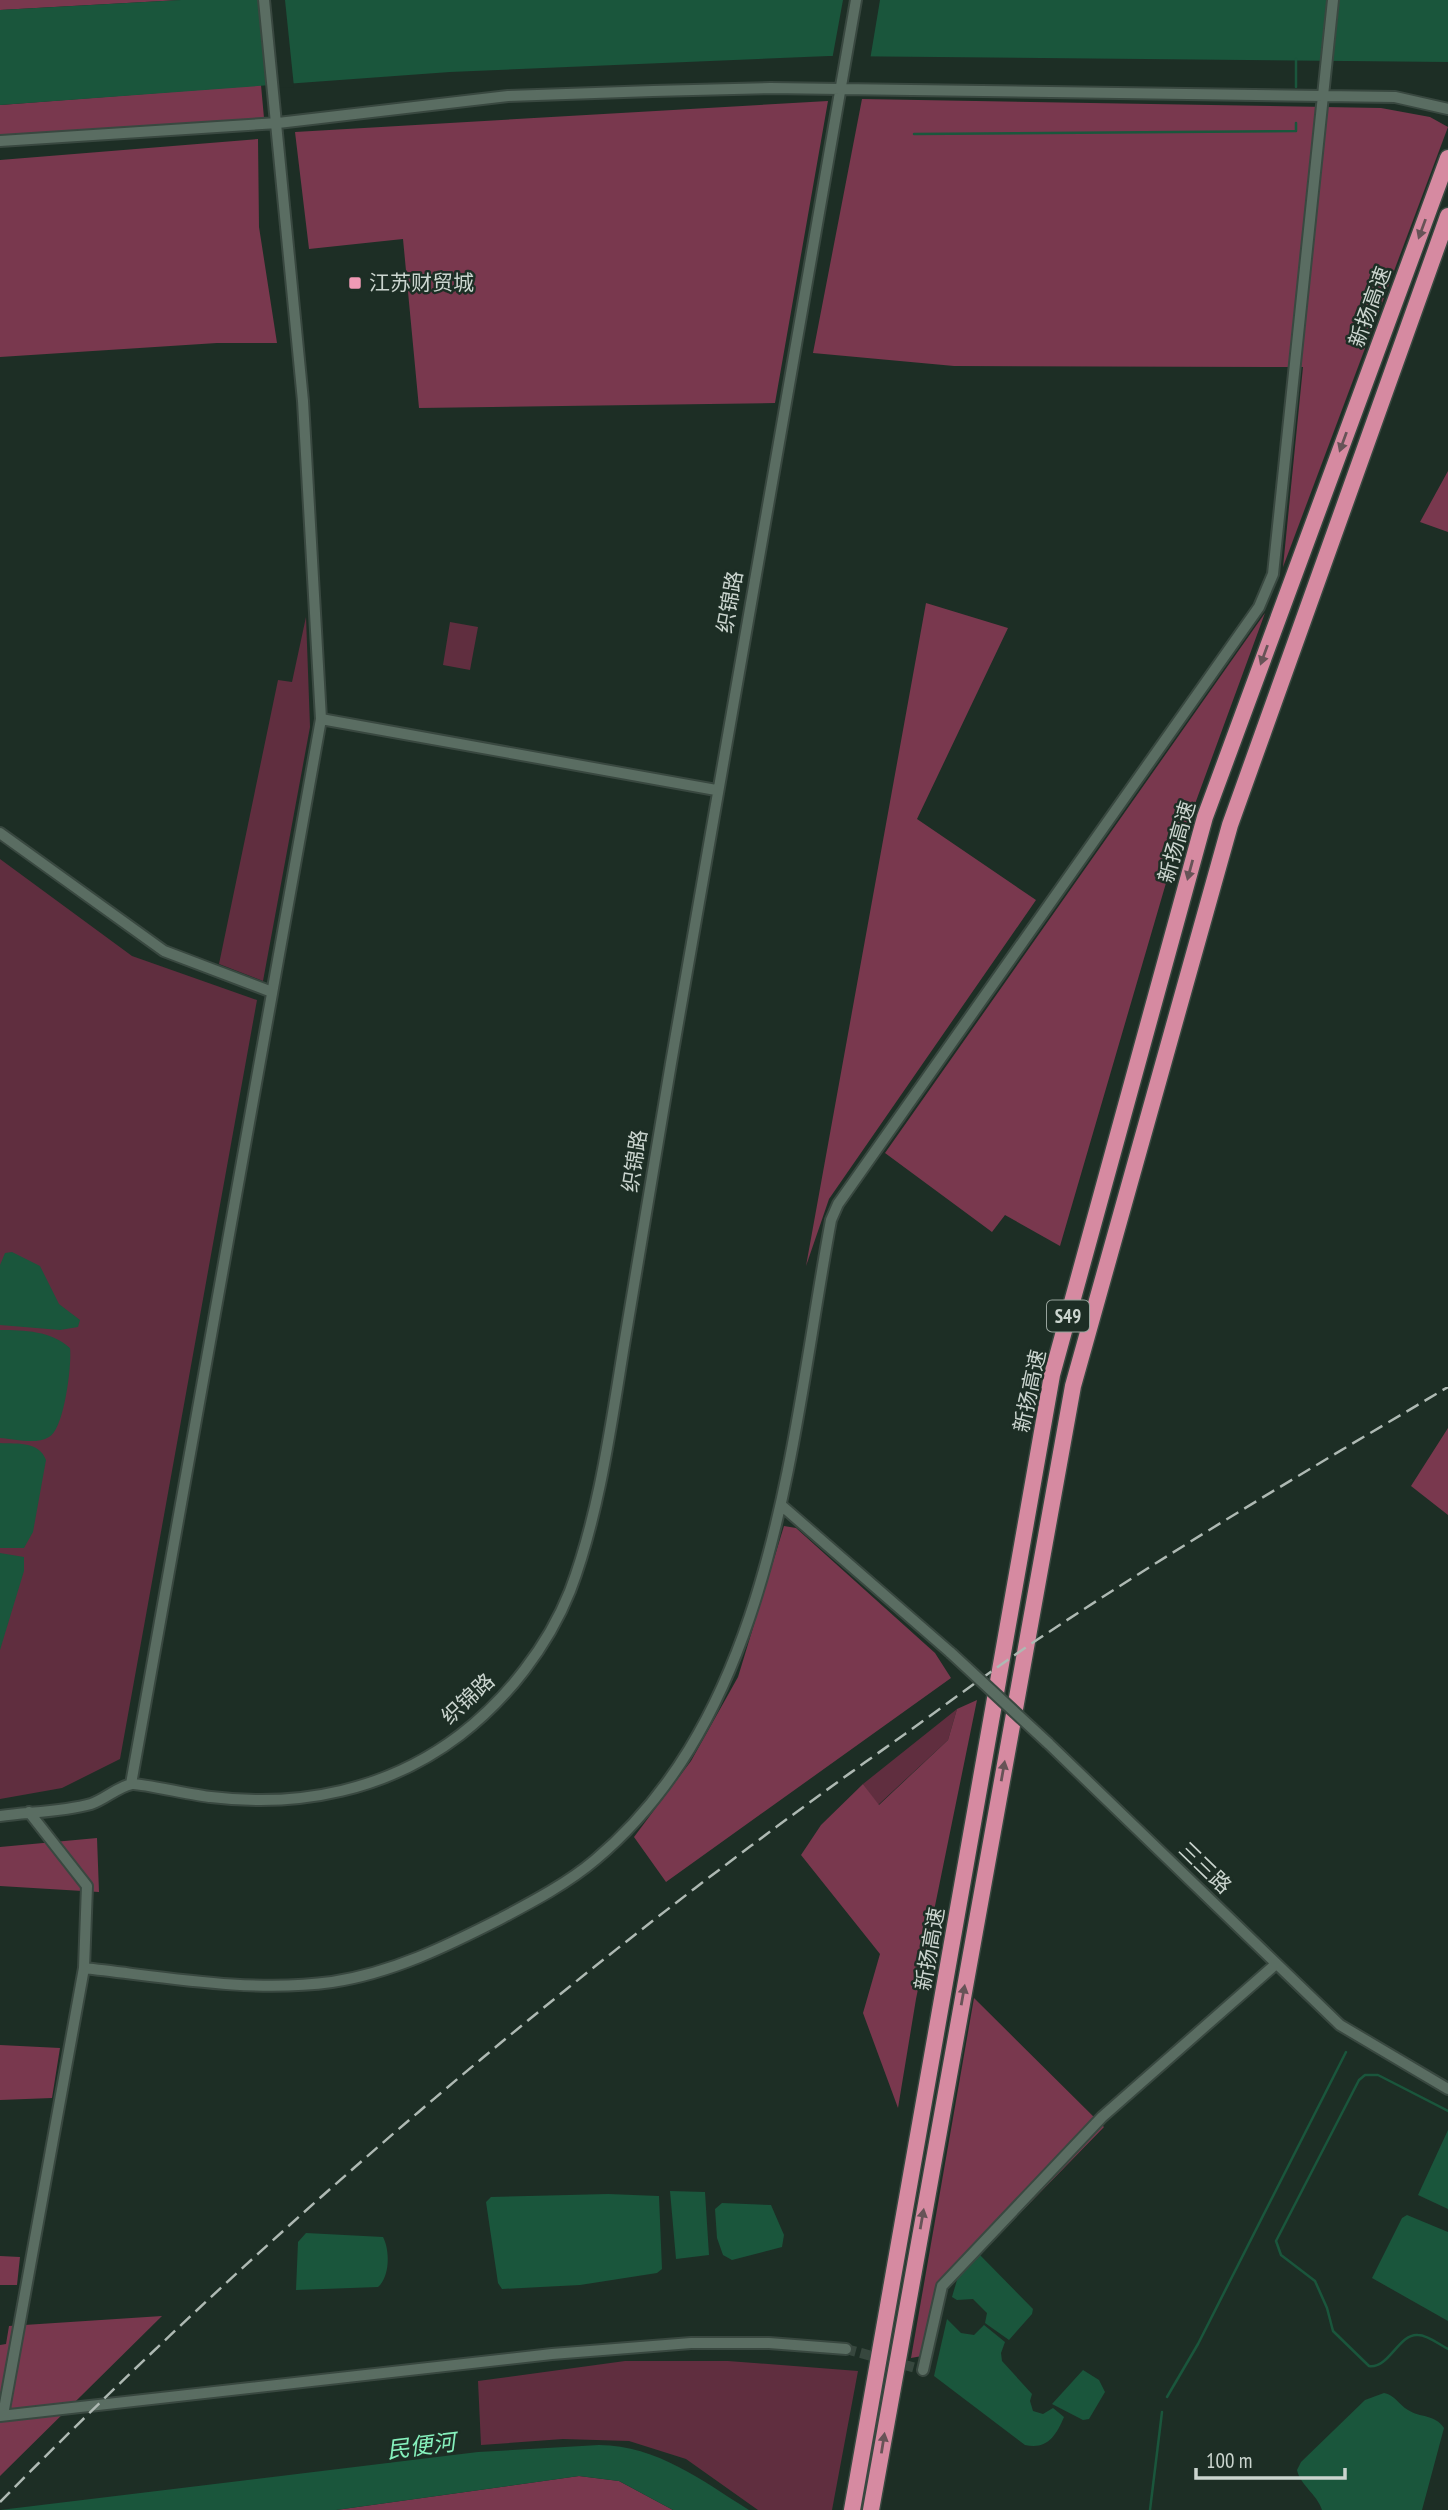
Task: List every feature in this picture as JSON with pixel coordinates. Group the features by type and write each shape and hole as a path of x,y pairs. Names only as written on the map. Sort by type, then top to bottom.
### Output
{"highway":[{"name":"新扬高速","path":"852,2510 1052,1375 1205,817 1447,161"},
{"name":"新扬高速","path":"871,2510 1073,1386 1230,825 1448,216"}],"street":[{"path":"0,1816 87,1805 131,1784 321,719 303,401 264,0"},
{"name":"织锦路","path":"131,1784 175,1793 253,1800 330,1795 373,1784 422,1762 464,1732 508,1690 542,1646 572,1586 598,1486 716,790 856,0"},
{"path":"84,1968 221,1983 332,1982 391,1967 438,1951 518,1909 593,1862 646,1810 692,1744 730,1672 754,1605 781,1505 831,1220 838,1204 1259,607 1266,590 1274,561 1333,0"},
{"path":"0,141 277,119 508,96 842,85 1323,92 1395,97 1448,109"},
{"path":"321,719 716,790"},
{"path":"0,833 164,951 272,992"},
{"name":"三三路","path":"781,1505 951,1653 1048,1743 1340,2025 1448,2089"},
{"path":"29,1812 87,1886 84,1968 2,2416 552,2354 677,2344 769,2343 846,2349"},
{"path":"923,2370 942,2286 1102,2117 1276,1964"}],"shaded area":[{"path":"0,0 181,0 0,10"},
{"path":"181,0 1448,0 1448,62 829,56 450,72 0,105 0,10"},
{"path":"261,85 264,118 0,136 0,105"},
{"path":"862,99 1381,108 1430,117 1448,127 1283,567 1303,367 954,366 813,353"},
{"path":"828,101 775,403 419,408 403,239 309,249 295,132"},
{"path":"258,139 259,227 277,343 217,343 0,357 0,160"},
{"path":"1448,471 1448,532 1420,522"},
{"path":"926,603 1008,628 917,819 1036,900 829,1199 806,1266"},
{"path":"1265,613 1166,883 1060,1246 1005,1215 992,1232 885,1153"},
{"path":"306,617 310,727 263,981 219,964 278,680 292,682"},
{"path":"450,622 478,627 470,670 443,665"},
{"path":"0,859 132,956 257,1000 120,1759 62,1788 0,1799"},
{"path":"12,1252 40,1266 59,1304 80,1320 78,1327 60,1330 0,1325 0,1265 5,1253"},
{"path":"0,1330 46,1335 70,1348 70,1368 63,1410 59,1423 49,1437 32,1441 0,1438"},
{"path":"1448,1428 1448,1515 1411,1486"},
{"path":"0,1443 33,1447 43,1454 46,1460 33,1532 24,1548 0,1548"},
{"path":"784,1526 796,1528 935,1653 951,1678 666,1882 634,1837 691,1761 738,1677"},
{"path":"0,1553 24,1557 24,1571 0,1650"},
{"path":"977,1700 916,1999 898,2108 863,2013 880,1954 801,1855 821,1825 863,1784 879,1805 948,1740 957,1709"},
{"path":"957,1709 948,1740 878,1805 863,1784"},
{"path":"97,1838 99,1892 0,1886 0,1847"},
{"path":"974,1998 1104,2127 988,2246 978,2239 938,2282 922,2356 911,2358"},
{"path":"0,2045 60,2048 52,2098 0,2100"},
{"path":"1448,2130 1448,2209 1418,2195"},
{"path":"670,2191 705,2192 709,2255 676,2259"},
{"path":"608,2194 659,2196 662,2269 657,2273 580,2285 502,2289 498,2283 486,2202 491,2197"},
{"path":"722,2203 771,2205 784,2235 782,2247 732,2260 723,2255 717,2238 715,2209"},
{"path":"1407,2215 1448,2232 1448,2321 1372,2278 1402,2218"},
{"path":"306,2233 383,2237 388,2263 382,2283 378,2287 296,2290 298,2242"},
{"path":"979,2254 1033,2309 1032,2314 1009,2340 985,2323 987,2313 973,2299 957,2300 952,2297 959,2273"},
{"path":"0,2256 20,2257 17,2285 0,2285"},
{"path":"162,2316 0,2476 0,2345 6,2344 9,2326"},
{"path":"947,2319 961,2333 974,2335 984,2325 1005,2342 1001,2353 1002,2361 1032,2394 1030,2401 1033,2411 1043,2414 1053,2408 1064,2417 1050,2440 1039,2445 1025,2445 934,2376"},
{"path":"625,2361 728,2361 858,2371 832,2510 758,2510 686,2459 629,2441 563,2439 481,2445 478,2381"},
{"path":"1083,2370 1099,2380 1105,2392 1089,2419 1083,2420 1052,2404"},
{"path":"1384,2393 1405,2408 1436,2420 1444,2428 1422,2510 1322,2510 1299,2475 1297,2470 1301,2462 1365,2400"},
{"path":"599,2445 641,2451 660,2458 749,2510 673,2510 619,2481 579,2476 336,2510 0,2510 478,2452"},
{"path":"579,2476 619,2481 673,2510 336,2510"}],"pier":[{"path":"260,0 285,0 294,87 269,88"},
{"path":"843,0 880,0 870,60 832,60"}],"waterway":[{"path":"1296,59 1296,87"},
{"path":"914,134 1296,131 1296,123"},
{"path":"1167,2397 1198,2344 1346,2052"},
{"path":"1448,2111 1378,2075 1365,2075 1359,2080 1276,2241 1281,2255 1315,2281 1327,2308 1333,2331 1369,2366 1382,2362 1411,2336 1426,2337 1448,2349"},
{"path":"1150,2510 1162,2412"}],"tunnel":[{"path":"846,2349 923,2370"}],"railway":[{"path":"0,2502 105,2397 323,2195 435,2098 666,1911 784,1821 1036,1641 1201,1535 1448,1387"}],"place":[{"name":"江苏财贸城","path":"355,283"}],"water label":[{"name":"民便河","path":"421,2446"}]}
